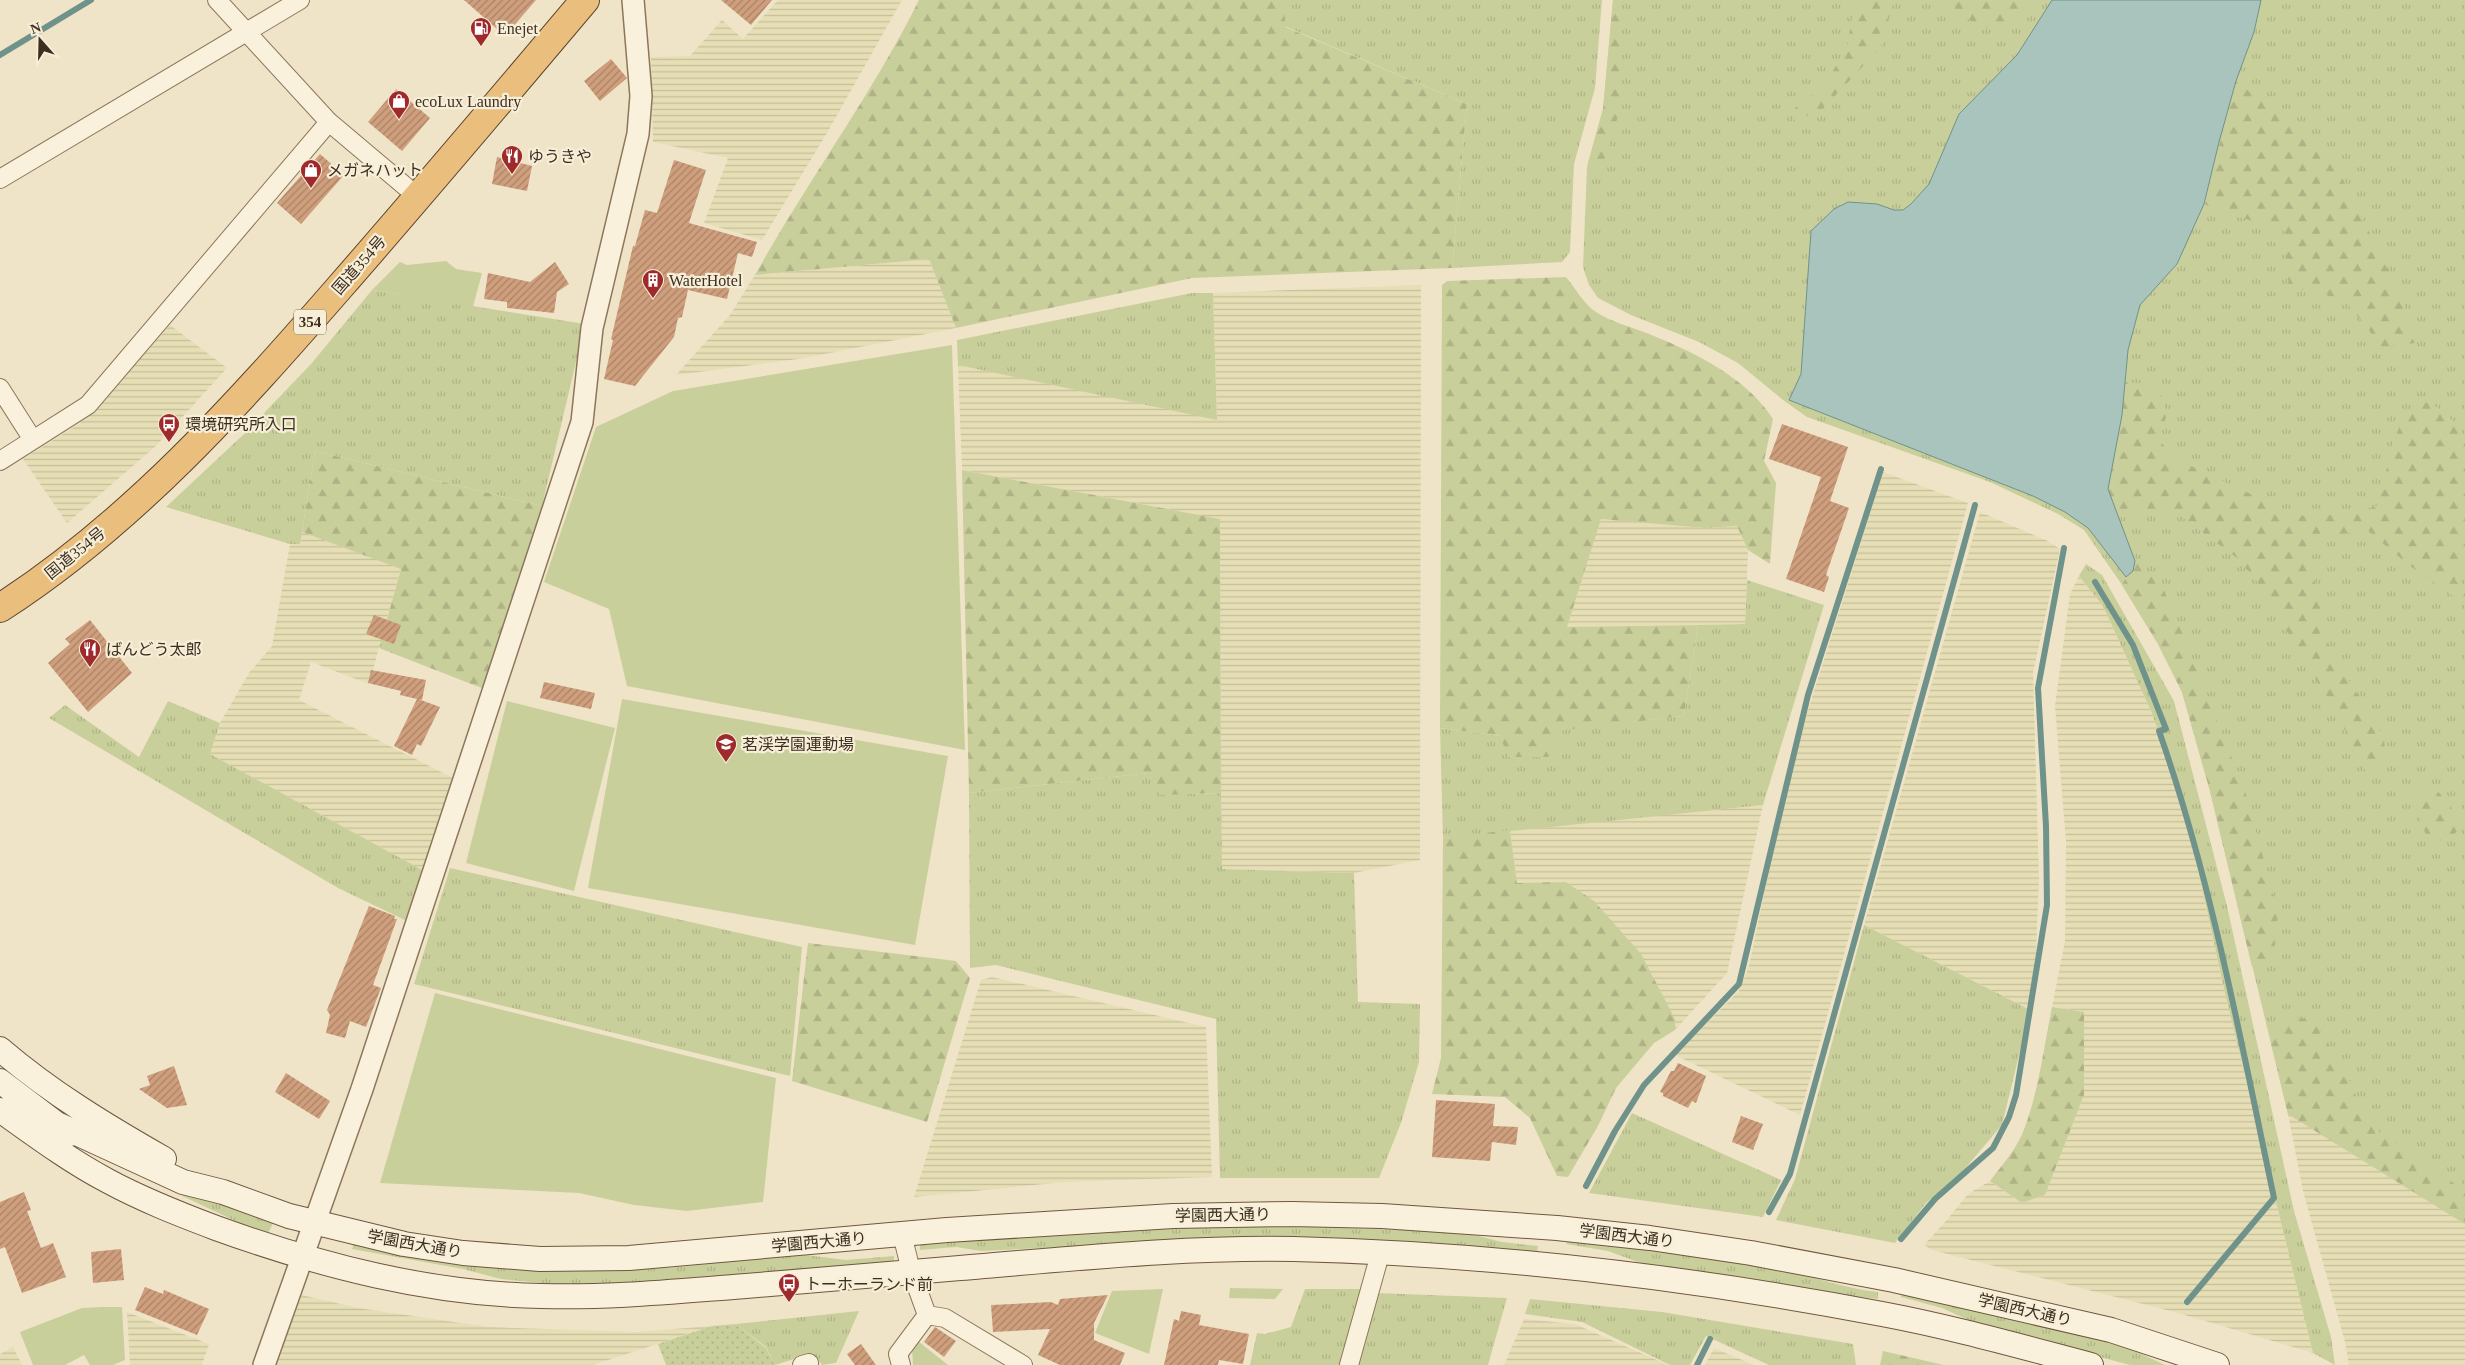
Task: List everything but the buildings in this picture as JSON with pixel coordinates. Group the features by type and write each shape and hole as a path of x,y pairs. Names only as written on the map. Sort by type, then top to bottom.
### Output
{"highway":[{"name":"国道354号","path":"0,608 77,554 203,439 263,375 418,197 585,0"}],"main road":[{"name":"学園西大通り","path":"0,1049 22,1068 77,1108 223,1192"},
{"name":"学園西大通り","path":"0,1081 59,1125 91,1152 176,1201 200,1222"},
{"name":"学園西大通り","path":"0,1110 43,1142 102,1178 143,1199 200,1222 301,1257 346,1269 460,1291 544,1296 636,1294 1182,1251 1292,1249 1544,1264 1733,1288 1934,1325 2091,1365"},
{"name":"学園西大通り","path":"59,1125 183,1182 223,1192 314,1224 404,1244 463,1253 540,1258 629,1258 902,1234 1173,1216 1292,1214 1382,1216 1557,1228 1650,1238 1751,1253 1894,1280 2111,1330 2217,1365"}],"street":[{"path":"217,0 329,122 418,197"},
{"path":"0,179 300,0"},
{"path":"264,1365 365,1080 582,422 592,328 638,134 641,96 633,0"},
{"path":"0,461 88,405 329,122"},
{"path":"0,388 33,440"},
{"path":"902,1234 911,1271 927,1314"},
{"path":"1349,1365 1380,1254"},
{"path":"901,1365 898,1354 927,1314"},
{"path":"927,1314 944,1318 1024,1365"}],"shaded area":[{"path":"778,0 902,0 827,133 762,240 704,223 728,158 653,142 651,57 690,56 722,20 743,39"},
{"path":"929,259 956,328 805,358 676,375 730,315 755,275"},
{"path":"1421,285 1420,860 1354,873 1221,869 1220,519 962,470 958,365 1217,419 1213,293"},
{"path":"170,325 227,368 156,446 67,523 23,459 79,424"},
{"path":"1883,472 1968,503 1800,1115 1675,1055 1739,991 1749,966 1785,793 1806,717"},
{"path":"1980,512 2046,540 2060,549 2033,673 2039,878 2036,953 2030,1010 1864,925"},
{"path":"1601,518 1705,528 1737,526 1748,550 1745,624 1567,627"},
{"path":"302,532 401,568 369,684 311,662 299,700 453,778 426,872 210,754 220,723 249,673 272,646 290,544 300,544"},
{"path":"2079,576 2103,606 2151,711 2180,789 2225,993 2313,1353 2178,1313 1932,1250 1924,1245 1968,1194 1990,1181 2022,1203 2045,1195 2084,1095 2084,1012 2052,1007 2065,941 2066,841 2055,706 2070,594"},
{"path":"1763,805 1727,973 1675,1030 1675,1018 1566,882 1517,883 1510,830"},
{"path":"992,977 1206,1027 1212,1177 1065,1182 914,1197 981,980"},
{"path":"2288,1114 2465,1224 2465,1365 2349,1365 2345,1342 2303,1191"},
{"path":"302,1295 358,1308 489,1327 636,1332 712,1326 593,1365 274,1365"},
{"path":"127,1312 209,1344 202,1365 130,1365"},
{"path":"1524,1319 1575,1324 1668,1365 1504,1365"},
{"path":"13,1347 22,1365 0,1365 0,1354"},
{"path":"1714,1348 1754,1365 1705,1365"}],"green space":[{"path":"919,0 1284,0 1285,27 1467,104 1452,268 1192,278 956,328 929,259 755,275 860,105"},
{"path":"1284,0 1602,0 1595,88 1574,164 1570,252 1562,262 1452,268 1467,104 1284,26"},
{"path":"1613,0 2465,0 2465,1224 2288,1114 2210,791 2182,692 2158,644 2122,585 2084,530 2058,514 1990,482 1807,417 1738,363 1699,342 1631,315 1598,298 1589,285 1583,267 1587,167 1603,109"},
{"path":"1613,0 1621,0 1619,113 1602,167 1588,163 1603,109"},
{"path":"1855,0 1894,0 1881,47 1820,112 1794,120 1795,108 1825,84 1847,48"},
{"path":"1936,0 2034,0 2002,34 1953,13"},
{"path":"2236,81 2291,125 2336,166 2400,294 2415,343 2382,347 2344,299 2289,287 2284,231 2204,204"},
{"path":"446,261 456,269 482,273 473,307 372,290 400,262 407,265"},
{"path":"1566,277 1596,312 1615,322 1684,349 1718,368 1734,378 1749,391 1773,419 1764,461 1776,483 1770,564 1748,550 1737,526 1705,528 1601,519 1567,627 1698,625 1684,716 1563,730 1548,757 1508,757 1500,736 1440,728 1442,285 1447,281"},
{"path":"372,290 585,324 542,506 315,451 300,544 290,544 166,507 244,434 311,364"},
{"path":"1192,293 1213,293 1217,420 958,365 957,340"},
{"path":"952,345 965,750 627,686 609,609 544,582 596,427 673,391"},
{"path":"2125,382 2148,384 2162,395 2166,418 2157,436 2172,457 2259,498 2277,516 2328,515 2376,507 2398,429 2409,412 2427,402 2445,412 2465,436 2465,566 2455,580 2465,589 2465,604 2410,566 2367,530 2317,538 2307,558 2320,598 2328,646 2384,738 2386,763 2365,770 2336,712 2256,580 2237,558 2171,509 2142,510 2119,518 2108,489 2122,415"},
{"path":"315,451 542,506 484,689 379,648 401,569 302,532"},
{"path":"962,470 1220,519 1221,793 1161,795 1148,773 969,793"},
{"path":"2135,561 2163,588 2247,797 2278,914 2273,956 2252,967 2210,791 2182,692 2158,644 2122,585 2133,568"},
{"path":"2086,564 2102,575 2174,701 2227,906 2294,1211 2331,1337 2335,1365 2313,1353 2225,993 2182,796 2151,711 2103,606 2079,576"},
{"path":"1747,580 1824,605 1763,805 1443,838 1440,728 1500,736 1684,716 1698,625 1745,624"},
{"path":"622,699 948,756 915,945 588,888"},
{"path":"168,701 220,723 210,754 426,872 407,921 338,888 49,718 65,705 139,757"},
{"path":"507,701 615,728 574,891 466,863"},
{"path":"1148,773 1196,794 1221,793 1222,869 1354,873 1358,1002 1420,1004 1419,1062 1401,1123 1379,1178 1220,1178 1216,1019 996,965 970,968 969,793"},
{"path":"2431,783 2451,807 2460,826 2450,842 2427,838 2420,819 2416,792"},
{"path":"1510,830 1517,883 1566,882 1594,901 1641,954 1675,1019 1675,1030 1654,1043 1616,1088 1598,1126 1568,1177 1557,1176 1530,1118 1505,1097 1432,1094 1441,1058 1443,838"},
{"path":"450,868 802,947 790,1076 414,984"},
{"path":"1864,925 2030,1010 2002,1125 1963,1171 1926,1203 1895,1243 1776,1220 1795,1179"},
{"path":"808,943 956,961 970,978 927,1122 792,1081"},
{"path":"435,993 776,1078 763,1202 687,1211 634,1205 579,1193 380,1183"},
{"path":"2052,1007 2084,1012 2084,1095 2045,1195 2022,1203 1990,1181 2005,1162 2025,1127 2038,1082"},
{"path":"2312,1018 2347,1075 2360,1105 2380,1133 2465,1191 2465,1224 2288,1114 2270,1039 2281,1019"},
{"path":"1632,1113 1781,1180 1763,1217 1589,1193"},
{"path":"115,1160 163,1182 273,1223 267,1236 142,1177"},
{"path":"1155,1226 1290,1226 1463,1232 1502,1242 1538,1246 1537,1253 1174,1242 981,1251 956,1247 920,1250 920,1243"},
{"path":"1568,1240 1769,1266 1878,1292 1878,1299 1820,1293 1646,1265 1608,1251 1566,1244"},
{"path":"354,1244 458,1264 544,1270 669,1268 798,1254 846,1260 894,1256 894,1263 619,1286 562,1285 501,1279 463,1269 352,1249"},
{"path":"1230,1288 1283,1289 1275,1299 1229,1298"},
{"path":"1163,1289 1149,1354 1095,1333 1112,1291"},
{"path":"1305,1289 1361,1289 1341,1365 1250,1365 1257,1333 1265,1334 1291,1327"},
{"path":"1902,1292 2127,1347 2165,1365 2130,1365 1975,1323 1942,1308 1901,1297"},
{"path":"1377,1293 1507,1298 1488,1365 1357,1365"},
{"path":"1530,1299 1662,1312 1853,1344 1856,1365 1769,1365 1706,1336 1690,1365 1670,1365 1582,1322 1525,1314"},
{"path":"122,1307 125,1360 113,1365 90,1365 84,1355 65,1365 33,1365 20,1332 82,1308"},
{"path":"859,1311 836,1363 822,1365 813,1353 775,1365 766,1347 736,1324"},
{"path":"736,1324 766,1348 775,1365 666,1365 658,1344 712,1326"},
{"path":"918,1341 948,1365 913,1365 912,1347"},
{"path":"1883,1351 1944,1365 1880,1365"}],"water":[{"path":"2052,0 2261,0 2254,32 2236,81 2204,204 2177,264 2140,305 2128,350 2122,415 2108,489 2135,561 2133,571 2126,577 2088,528 2065,512 2033,496 1789,400 1801,374 1811,231 1834,209 1848,202 1877,204 1894,210 1903,210 1911,204 1929,184 1959,114 2017,55"}],"waterway":[{"path":"0,55 91,0"},
{"path":"1586,1186 1615,1131 1644,1085 1739,984 1808,695 1881,469"},
{"path":"1769,1212 1790,1174 1975,505"},
{"path":"1901,1239 1935,1199 1993,1148 2009,1117 2016,1095 2047,905 2046,826 2038,688 2064,548"},
{"path":"2095,582 2133,645 2166,729 2159,731 2178,788 2210,904 2274,1198 2187,1302"},
{"path":"1697,1365 1710,1339"}],"place":[{"name":"Enejet","path":"481,47"},
{"name":"ecoLux Laundry","path":"399,120"},
{"name":"ゆうきや","path":"512,175"},
{"name":"メガネハット","path":"311,189"},
{"name":"WaterHotel","path":"653,299"},
{"name":"環境研究所入口","path":"169,443"},
{"name":"ばんどう太郎","path":"90,668"},
{"name":"茗渓学園運動場","path":"726,763"},
{"name":"トーホーランド前","path":"789,1303"}]}
